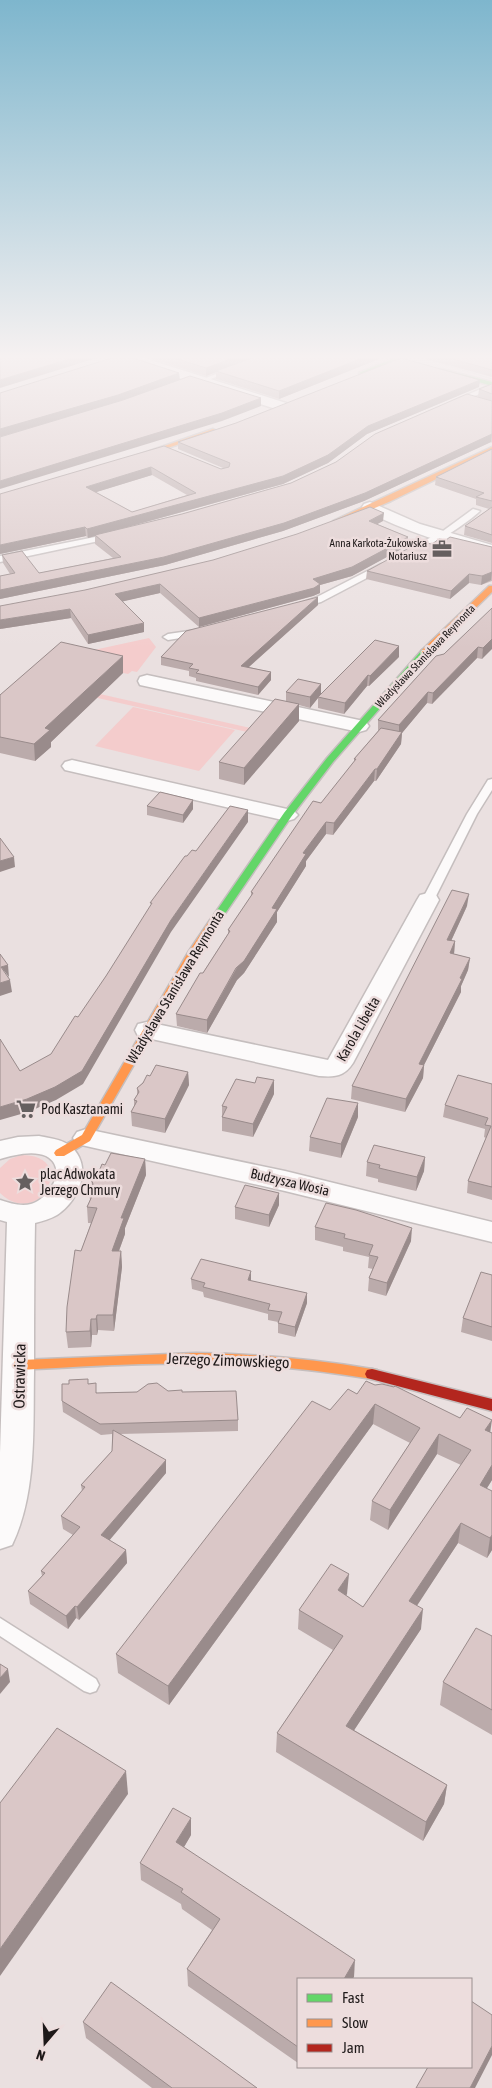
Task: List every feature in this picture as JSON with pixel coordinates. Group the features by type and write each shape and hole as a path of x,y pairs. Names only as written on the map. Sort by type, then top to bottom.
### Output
{"street":[{"path":"119,462 149,454"},
{"path":"330,524 481,454"},
{"path":"370,507 416,527 492,550"},
{"name":"Władysława Stanisława Reymonta","path":"86,1138 147,1030 203,937 287,815 359,726 429,648 492,588"},
{"path":"147,681 359,726"},
{"path":"72,766 287,815"},
{"name":"Karola Libelta","path":"147,1030 319,1068 334,1069 340,1063 428,900"},
{"path":"60,1153 86,1138"},
{"name":"Budzysza Wosia","path":"86,1138 345,1194 492,1232"},
{"path":"0,1150 9,1146 33,1144 45,1146 60,1153 69,1164 69,1178 64,1190 52,1206 37,1213 11,1213"},
{"name":"Ostrawicka","path":"0,1535 13,1484 9,1422 20,1365 11,1213"},
{"name":"Jerzego Zimowskiego","path":"20,1365 212,1357 275,1360 399,1380 492,1405"}],"lane":[{"path":"403,554 446,533 476,511"},
{"path":"0,558 120,534"},
{"path":"290,608 318,600 387,563"},
{"path":"168,637 205,630"},
{"path":"428,900 472,814 492,782"},
{"path":"0,1626 90,1685"}],"shaded area":[{"path":"149,638 156,647 137,672 132,671 128,674 57,658"},
{"path":"91,692 259,730 256,734 80,694"},
{"path":"133,707 235,730 199,771 95,746"},
{"name":"plac Adwokata Jerzego Chmury","path":"21,1155 39,1158 51,1170 47,1190 41,1197 26,1204 9,1200 0,1193 0,1168 10,1159"}],"building":[{"path":"0,454 87,454 0,481"},
{"path":"135,454 185,454 221,469 229,467 230,463 209,454 329,454 283,476 87,529 85,527 0,545 0,494","holes":["151,467 196,493 132,512 86,487"]},
{"path":"347,454 448,454 365,493 284,523 164,557 0,590 0,576 15,573 2,555 22,551 39,573 121,557 95,535 182,514 291,483 336,462"},
{"path":"481,454 492,454 492,501 476,497 484,493 436,477"},
{"path":"370,507 384,513 369,521 408,537 352,567 313,579 320,584 314,588 199,618 160,584 115,594 144,623 88,635 70,609 0,620 0,606 85,590 213,560 297,534"},
{"path":"492,507 492,535 465,526"},
{"path":"450,537 492,547 492,572 482,576 469,574 451,591 367,571 420,542 432,544 439,539 446,540"},
{"path":"318,597 241,666 271,672 258,687 196,673 199,670 189,668 193,664 161,657 186,631"},
{"path":"492,608 492,639 483,648 478,647 433,693 428,692 399,725 378,720 436,656 444,654"},
{"path":"375,640 399,646 370,676 368,675 345,703 318,697"},
{"path":"61,642 123,656 45,728 50,730 34,744 0,737 0,695"},
{"path":"298,679 321,684 310,697 286,692"},
{"path":"275,699 299,704 244,768 219,762"},
{"path":"381,728 402,732 377,769 375,769 334,823 326,822 303,853 306,854 272,908 277,909 244,961 236,968 207,1020 176,1014 200,973 203,973 230,931 228,930 253,893 251,892 313,801 321,803 356,759 354,759"},
{"path":"160,792 193,800 183,815 147,806"},
{"path":"230,806 248,810 171,920 82,1071 55,1087 27,1099 0,1107 0,1039 20,1071 51,1054 75,1016 78,1017 106,976 152,903 150,903 185,856 192,850 196,851"},
{"path":"0,838 14,857 0,861"},
{"path":"452,890 469,894 447,940 455,941 450,953 470,958 460,978 462,979 419,1064 424,1065 406,1099 352,1086"},
{"path":"0,954 8,965 1,967 10,980 0,983"},
{"path":"156,1065 188,1072 165,1119 131,1112 137,1101 134,1100 139,1092 137,1088 143,1083 147,1075 150,1076"},
{"path":"458,1075 492,1084 492,1187 468,1181 491,1126 485,1125 488,1118 445,1105"},
{"path":"257,1077 274,1080 253,1124 222,1117 227,1107 222,1106 236,1079 255,1083"},
{"path":"327,1098 358,1103 341,1144 310,1137"},
{"path":"374,1145 425,1157 417,1177 379,1168 380,1165 367,1162"},
{"path":"111,1153 145,1159 121,1218 124,1218 112,1251 121,1251 113,1315 97,1315 96,1319 91,1319 90,1331 66,1332 67,1307 75,1250 81,1251 97,1208 87,1207 93,1194 89,1193 93,1184 91,1178 98,1174 102,1164 105,1165"},
{"path":"245,1185 279,1193 269,1215 235,1207"},
{"path":"326,1203 356,1210 412,1228 387,1283 369,1278 378,1257 369,1255 373,1245 344,1238 345,1234 315,1227"},
{"path":"201,1259 251,1271 248,1280 307,1293 295,1327 278,1323 282,1312 268,1310 270,1304 203,1287 205,1283 191,1279"},
{"path":"481,1272 492,1275 492,1327 463,1318"},
{"path":"88,1379 88,1384 96,1383 96,1393 137,1392 148,1384 157,1383 168,1391 236,1391 238,1420 100,1424 62,1401 62,1384 69,1384 69,1380"},
{"path":"366,1381 375,1385 395,1386 460,1418 467,1408 492,1420 485,1430 492,1433 492,1465 480,1485 492,1491 492,1535 490,1538 461,1523 409,1601 423,1609 346,1726 447,1785 426,1822 277,1733 343,1636 299,1610 331,1564 349,1574 338,1590 363,1607 471,1450 439,1434 390,1510 372,1501 420,1428 375,1404 168,1686 116,1654 312,1401 330,1410 348,1389 357,1394"},
{"path":"113,1430 166,1460 101,1535 126,1550 77,1607 75,1606 66,1616 28,1591 45,1573 41,1571 80,1527 61,1516 85,1487 81,1485 112,1451"},
{"path":"476,1628 492,1636 492,1710 443,1682"},
{"path":"0,1664 8,1669 0,1678"},
{"path":"57,1728 126,1771 0,1949 0,1803"},
{"path":"173,1808 191,1818 176,1842 355,1960 345,1978 297,1978 297,2046 187,1969 220,1919 181,1892 183,1889 140,1863"},
{"path":"111,1982 257,2088 172,2088 83,2022"},
{"path":"472,2002 492,2015 492,2046 470,2088 416,2088 427,2068 472,2068"}],"traffic: fast":[{"path":"216,919 287,815 330,760 425,652"}],"traffic: slow":[{"path":"130,459 144,454"},
{"path":"337,521 481,454"},
{"path":"425,652 492,588"},
{"path":"60,1153 86,1138 194,951 216,919"},
{"path":"20,1365 109,1360 240,1359 283,1362 372,1374"}],"traffic: jam":[{"path":"372,1374 492,1405"}],"place":[{"name":"Anna Karkota-Żukowska Notariusz","path":"442,549"},
{"name":"Pod Kasztanami","path":"26,1109"},
{"name":"plac Adwokata Jerzego Chmury","path":"25,1182"}]}
